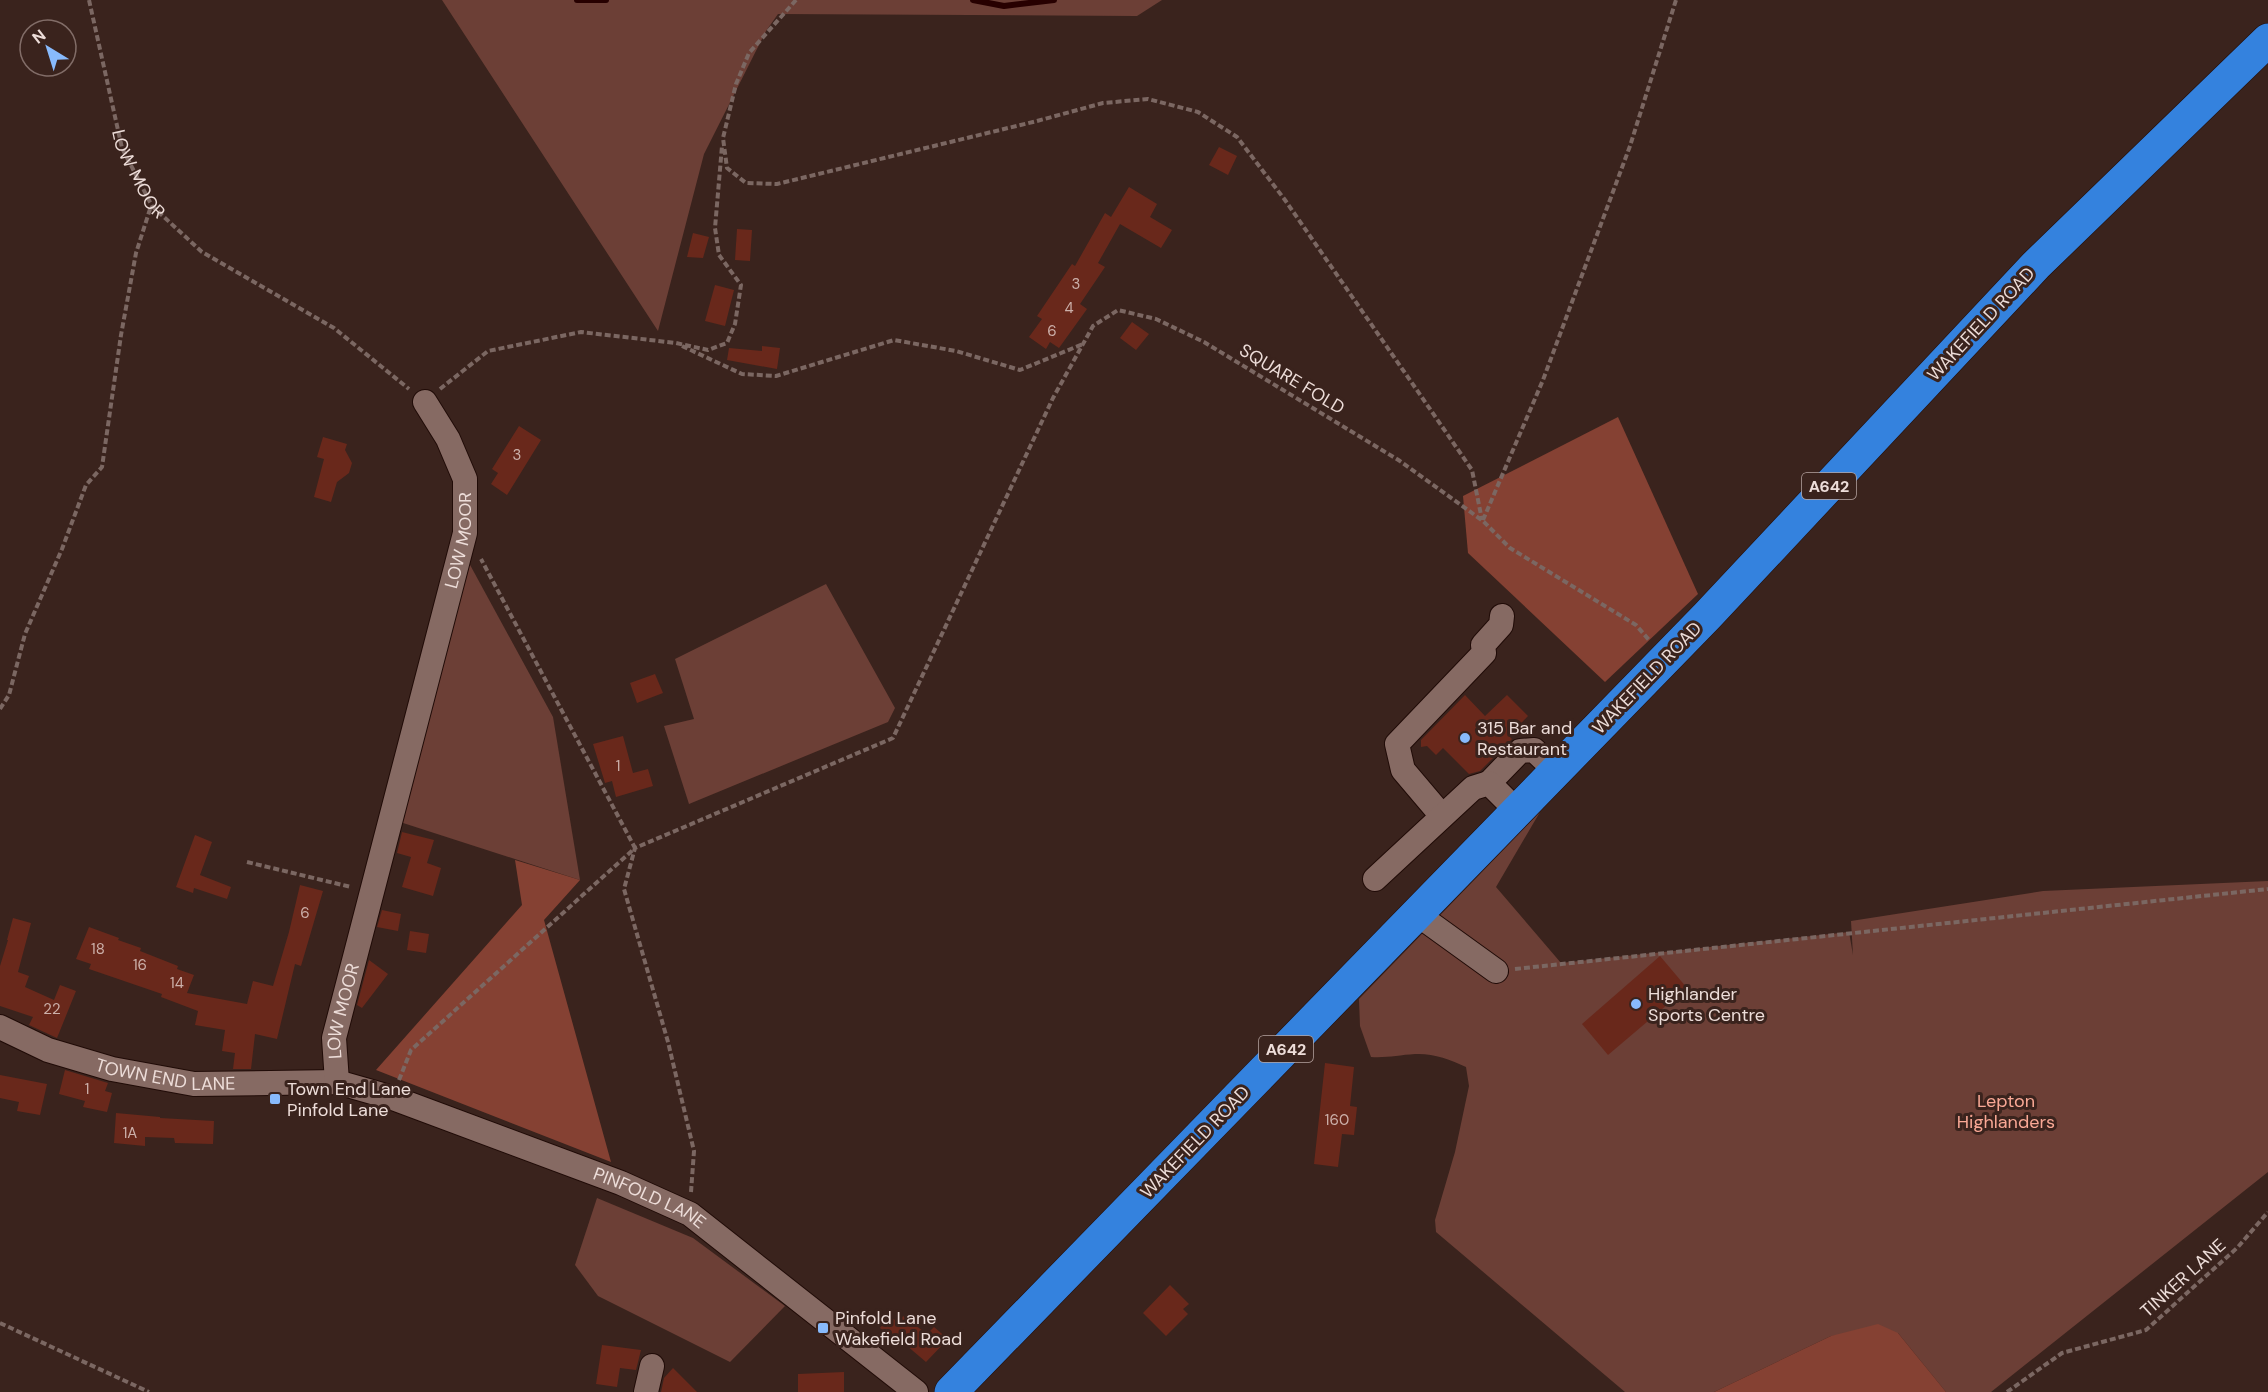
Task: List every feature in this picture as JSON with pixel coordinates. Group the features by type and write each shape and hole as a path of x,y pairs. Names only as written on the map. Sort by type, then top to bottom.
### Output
{"highway":[{"name":"WAKEFIELD ROAD","path":"951,1392 1666,659 2036,265 2268,40"}],"street":[{"name":"LOW MOOR","path":"338,1082 334,1038 465,533 465,479 448,439 425,402"},
{"path":"1442,816 1402,770 1397,744 1484,653 1483,645 1501,625 1502,616"},
{"path":"1375,879 1473,788 1489,783 1520,751 1534,750 1557,771"},
{"path":"1489,783 1517,811"},
{"path":"1417,914 1496,971"},
{"name":"TOWN END LANE","path":"0,1027 48,1050 101,1066 194,1084 338,1082"},
{"name":"PINFOLD LANE","path":"338,1082 393,1098 621,1183 690,1214 916,1392"},
{"path":"646,1392 652,1366"}],"path":[{"name":"LOW MOOR","path":"89,0 123,148 152,206 202,252 334,328 425,402"},
{"path":"425,402 488,351 581,332 708,350 727,343 735,324 741,285 719,255 715,228 723,138 736,84 749,53 796,0"},
{"path":"1483,521 1544,380 1630,146 1676,0"},
{"path":"723,138 727,168 746,183 777,184 1103,103 1148,99 1198,112 1237,137 1285,200 1472,470 1483,521"},
{"path":"0,709 9,695 25,633 62,549 86,485 102,467 121,335 136,253 152,206"},
{"name":"SQUARE FOLD","path":"393,1098 411,1050 635,848 893,738 1053,398 1093,326 1118,310 1156,320 1204,342 1400,460 1483,521 1510,548 1636,625 1666,659"},
{"path":"676,344 742,374 776,376 894,340 956,351 1020,370 1083,344"},
{"path":"465,533 491,574 635,848 624,889 668,1042 694,1151 690,1214"},
{"path":"247,862 372,892"},
{"path":"1496,971 2268,889"},
{"name":"TINKER LANE","path":"2007,1392 2062,1353 2146,1330 2238,1248 2268,1212"},
{"path":"0,1323 149,1392"}],"green space":[{"path":"442,0 1162,0 1137,16 778,14 766,31 704,154 658,331"},
{"path":"469,563 553,717 580,880 400,822"},
{"path":"826,584 895,708 888,722 689,804 664,726 694,719 675,659"},
{"name":"Lepton Highlanders","path":"1540,812 1496,887 1561,963 1849,932 1853,955 1851,921 2043,891 2268,881 2268,1172 1991,1392 1946,1392 1898,1333 1831,1336 1714,1392 1625,1392 1436,1232 1435,1220 1455,1152 1469,1086 1466,1067 1428,1054 1371,1057 1360,1026 1359,999"},
{"path":"597,1198 693,1238 785,1306 730,1362 598,1296 575,1265"}],"shaded area":[{"path":"1618,417 1698,594 1605,682 1468,553 1463,496"},
{"path":"515,860 580,880 544,920 611,1162 376,1070 522,905"},
{"path":"1878,1324 1898,1333 1946,1392 1714,1392 1831,1336"}],"building":[{"path":"1219,147 1237,156 1228,175 1209,165"},
{"path":"1129,187 1157,204 1150,217 1172,230 1161,248 1120,224 1098,263 1105,267 1080,304 1087,309 1059,348 1050,342 1046,349 1029,337 1042,319 1037,316 1072,264 1075,266 1105,213 1111,217"},
{"path":"737,229 752,230 750,261 735,260"},
{"path":"693,233 709,237 703,258 687,257"},
{"path":"715,285 734,290 725,326 705,321"},
{"path":"1132,322 1149,334 1136,350 1120,338"},
{"path":"762,346 780,348 777,369 727,360 729,348 762,351"},
{"path":"519,426 541,440 507,495 491,484 498,473 492,469"},
{"path":"323,437 347,444 345,450 352,463 349,473 337,482 331,502 314,497 324,459 317,457"},
{"path":"655,674 663,693 637,703 630,683"},
{"name":"315 Bar and Restaurant","path":"1465,695 1485,716 1507,695 1528,716 1509,736 1512,739 1480,771 1469,774 1443,748 1436,755 1427,746 1421,747 1421,740"},
{"path":"623,736 633,773 648,769 653,786 616,797 612,781 605,783 593,744"},
{"path":"402,832 434,840 427,863 441,868 433,896 402,887 411,857 397,853"},
{"path":"195,835 212,842 200,875 231,887 227,899 194,888 193,893 176,887"},
{"path":"300,885 323,891 301,966 295,964 277,1039 255,1034 251,1069 233,1069 235,1053 222,1051 225,1030 195,1025 198,1011 161,997 162,994 89,969 91,964 76,959 89,927 141,948 140,951 194,975 187,993 247,1004 253,981 273,986"},
{"path":"382,910 401,914 398,931 377,927"},
{"path":"13,918 31,923 18,972 29,976 25,987 54,1000 60,985 76,991 57,1038 29,1025 33,1017 0,1006 0,966"},
{"path":"410,931 429,934 426,953 407,950"},
{"name":"Highlander Sports Centre","path":"1660,956 1687,988 1608,1055 1582,1024"},
{"path":"369,960 388,974 362,1008 357,1005"},
{"path":"1325,1063 1354,1067 1350,1106 1357,1107 1354,1135 1342,1134 1338,1167 1314,1164"},
{"path":"65,1070 108,1083 105,1091 112,1093 107,1112 83,1107 85,1101 59,1094"},
{"path":"0,1075 47,1084 40,1115 17,1111 19,1102 0,1098"},
{"path":"116,1113 214,1121 213,1144 175,1143 174,1138 145,1137 145,1146 114,1143"},
{"path":"1170,1285 1189,1304 1183,1309 1188,1314 1166,1336 1143,1313"},
{"path":"889,1316 898,1322 903,1316 927,1334 934,1327 948,1339 926,1362 880,1328"},
{"path":"602,1345 641,1350 636,1370 620,1368 617,1387 596,1384"},
{"path":"673,1368 697,1392 661,1392 664,1378"},
{"path":"844,1372 844,1392 798,1392 798,1374"}],"waterway":[{"path":"577,0 606,0"},
{"path":"973,0 1004,6 1054,0"}],"place":[{"name":"315 Bar and Restaurant","path":"1465,738"},
{"name":"Highlander Sports Centre","path":"1636,1004"},
{"name":"Town End Lane Pinfold Lane","path":"275,1099"},
{"name":"Pinfold Lane Wakefield Road","path":"823,1328"}]}
